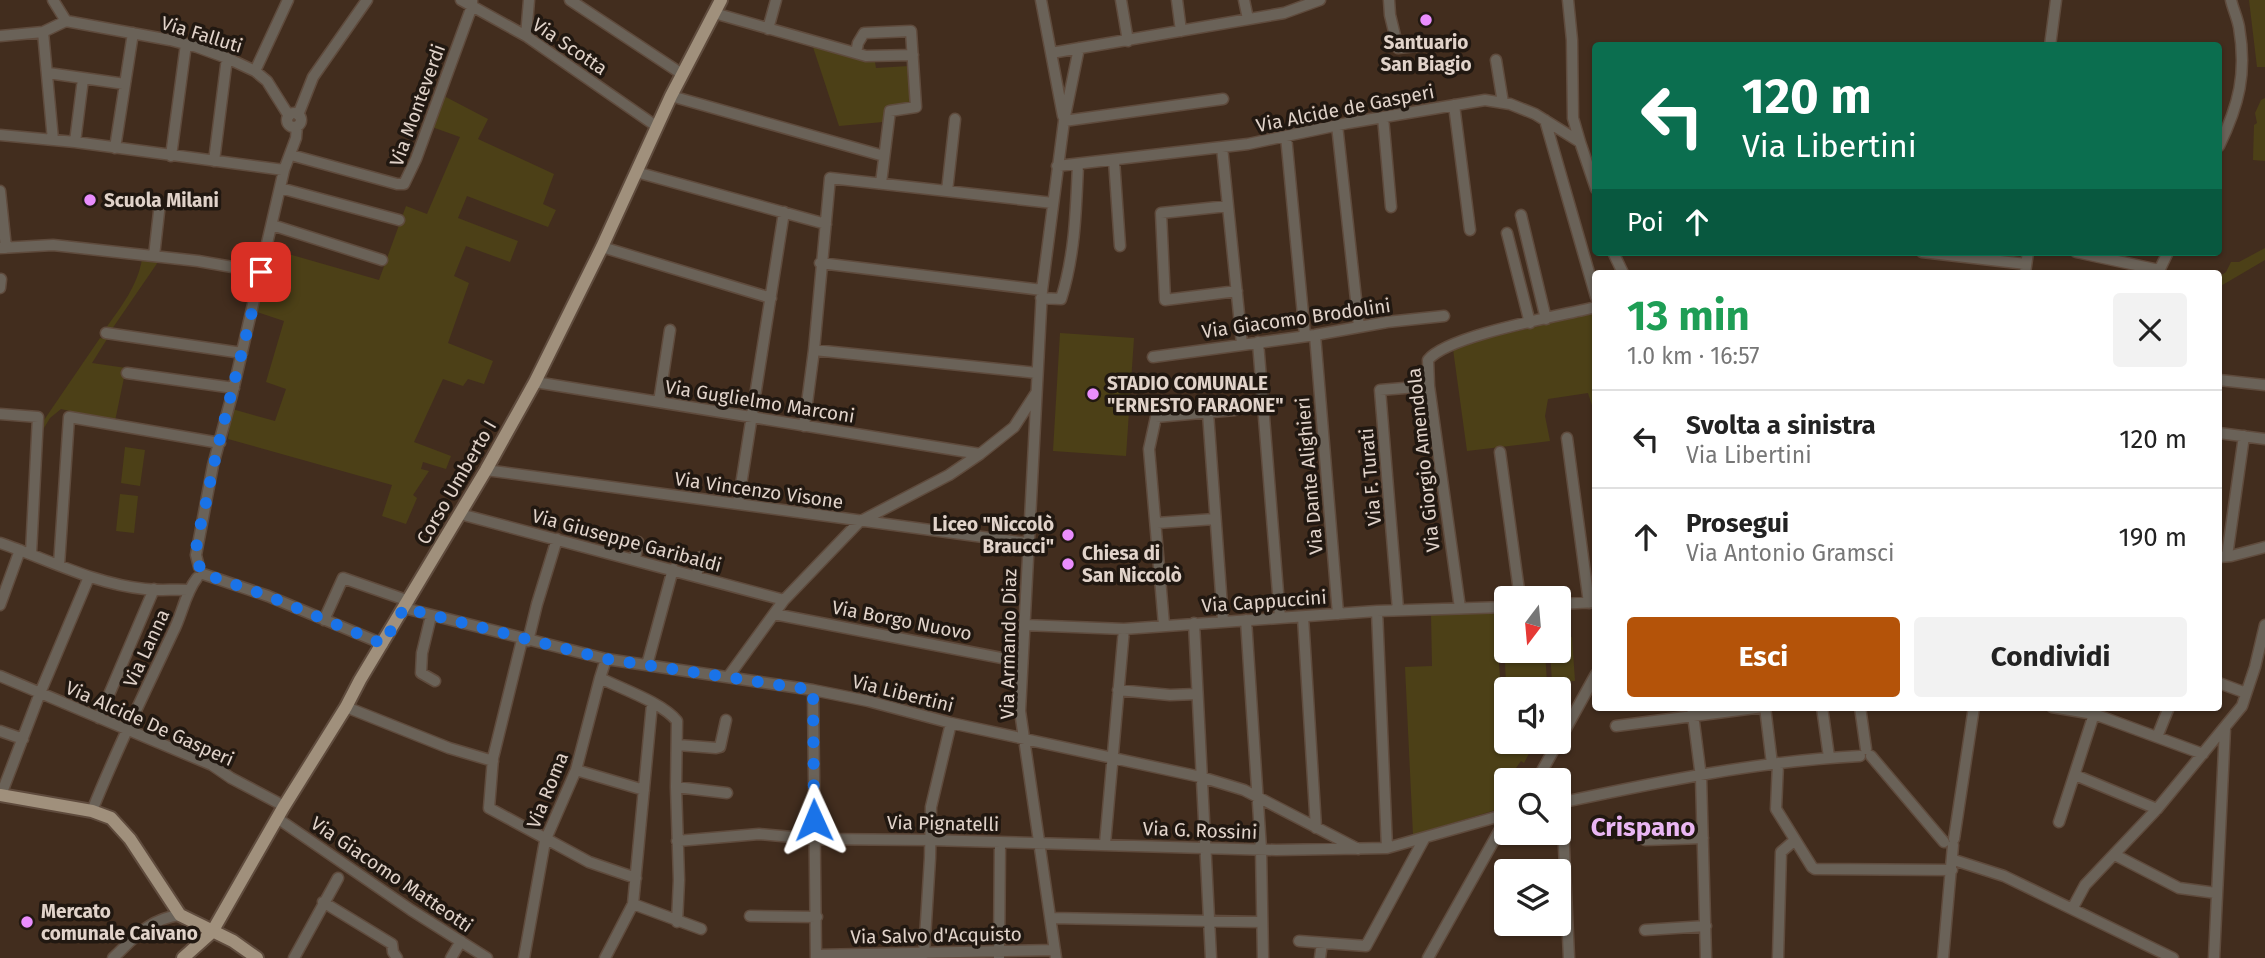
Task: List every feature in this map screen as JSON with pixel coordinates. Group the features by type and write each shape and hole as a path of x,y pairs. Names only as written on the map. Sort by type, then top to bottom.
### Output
{"main road":[{"name":"Corso Umberto I","path":"183,958 212,932 284,806 346,707 486,470 535,382 602,247 656,126 721,0"},
{"path":"0,795 92,811 111,818 121,827 180,915 233,942 257,958"}],"street":[{"path":"0,36 43,32 66,21 52,0"},
{"path":"255,71 288,0"},
{"path":"293,115 313,78 367,0"},
{"name":"Via Scotta","path":"461,0 472,3 526,36 656,126"},
{"path":"526,36 529,0"},
{"path":"570,0 682,74"},
{"path":"768,29 776,0"},
{"path":"1041,0 1064,121 1223,99"},
{"path":"1121,0 1128,41"},
{"path":"1177,0 1181,31"},
{"path":"1244,0 1248,19"},
{"path":"1051,53 1284,13 1320,0"},
{"path":"1389,0 1398,48 1454,42"},
{"path":"1568,0 1572,40 1573,118 1592,177"},
{"path":"2051,42 2056,0"},
{"path":"2222,140 2234,116 2241,83 2239,28 2231,0"},
{"path":"2236,16 2238,0"},
{"name":"Via Monteverdi","path":"291,155 404,184 416,159 472,3"},
{"path":"714,13 866,56 913,55"},
{"name":"Via Falluti","path":"66,21 186,44 228,58 255,71 267,81 293,115 289,124 297,126 291,155"},
{"path":"856,53 864,33 911,31 916,107 890,111 881,183"},
{"path":"43,32 53,140"},
{"path":"116,148 133,33"},
{"path":"172,156 186,44"},
{"name":"Via Armando Diaz","path":"1056,954 1020,711 1042,294 1057,166 1079,48"},
{"path":"214,161 228,58"},
{"path":"1496,60 1503,103"},
{"path":"48,74 125,84"},
{"path":"75,142 83,79"},
{"path":"1057,85 1064,93 1070,88"},
{"path":"671,96 884,156"},
{"name":"Via Alcide de Gasperi","path":"1057,166 1222,147 1485,100 1503,103 1545,120 1580,142"},
{"path":"1454,104 1470,230"},
{"path":"1383,117 1391,207"},
{"path":"947,191 954,119"},
{"path":"1545,120 1592,283"},
{"path":"1337,125 1359,327"},
{"path":"0,135 75,142 284,170"},
{"name":"Via Dante Alighieri","path":"1286,136 1310,335 1338,614"},
{"path":"1222,147 1242,344"},
{"path":"291,155 284,170 196,555 200,573 268,596 383,644"},
{"path":"1114,160 1120,246"},
{"path":"820,263 1042,294 1061,299 1068,277 1075,228 1078,164"},
{"path":"636,172 826,224"},
{"path":"804,426 830,178 1052,203"},
{"path":"280,188 399,220"},
{"path":"0,191 3,248 53,245 261,272"},
{"path":"154,256 160,203"},
{"path":"1228,206 1161,213 1165,300 1237,291"},
{"path":"738,504 784,212"},
{"path":"1521,215 1546,319"},
{"path":"272,225 382,260"},
{"path":"1507,233 1530,323"},
{"path":"602,247 771,298"},
{"path":"1946,256 2026,269"},
{"path":"2121,257 2156,270"},
{"path":"0,288 1,279"},
{"name":"Via Giorgio Amendola","path":"1460,608 1426,363 1443,347 1474,336 1592,308"},
{"name":"Via Giacomo Brodolini","path":"1153,356 1444,316"},
{"path":"659,402 670,330"},
{"path":"106,333 242,354"},
{"path":"1258,342 1280,618"},
{"path":"814,350 1037,373"},
{"path":"127,373 234,388"},
{"path":"2222,380 2265,385"},
{"name":"Via Guglielmo Marconi","path":"535,382 980,454"},
{"name":"Via F. Turati","path":"1398,610 1380,390 1429,386"},
{"path":"727,677 784,600 859,522 949,475 980,454 1014,427 1036,393"},
{"path":"1164,625 1149,449 1156,417 1235,410"},
{"path":"1208,413 1223,621"},
{"path":"0,414 38,417 31,554"},
{"path":"59,565 69,417 220,443"},
{"path":"2222,433 2265,439"},
{"path":"2244,436 2223,557 2265,547"},
{"path":"1567,438 1592,602 1572,603"},
{"path":"1500,452 1518,586"},
{"name":"Via Vincenzo Visone","path":"486,470 1027,543"},
{"name":"Via Giuseppe Garibaldi","path":"460,514 784,600"},
{"path":"1157,523 1215,519"},
{"path":"557,539 525,640 493,761 489,808 589,862 636,878"},
{"path":"0,542 89,577 133,587 188,590"},
{"path":"635,559 638,542"},
{"path":"0,605 20,550"},
{"path":"696,576 701,557"},
{"path":"647,665 673,569"},
{"name":"Via Lanna","path":"92,811 111,763 180,618 188,590 200,573"},
{"path":"0,795 89,577"},
{"name":"Via Libertini","path":"324,621 343,578 431,615 606,659 813,690 1201,778 1244,790 1358,849"},
{"path":"99,718 154,589"},
{"name":"Via Cappuccini","path":"1024,625 1124,629 1377,611 1494,607"},
{"path":"1377,611 1387,848"},
{"name":"Via Borgo Nuovo","path":"774,614 1023,662"},
{"path":"431,615 422,653 421,673 435,681"},
{"path":"1303,617 1316,828"},
{"path":"1246,620 1261,849 1263,958"},
{"path":"1194,623 1211,958"},
{"path":"2072,909 2085,885 2157,809 2242,706 2265,625"},
{"path":"1105,844 1124,629"},
{"name":"Via Roma","path":"528,956 546,838 576,770 606,659"},
{"name":"Via Alcide De Gasperi","path":"0,676 212,765 284,806"},
{"path":"600,678 673,715 677,721 677,922"},
{"path":"1571,719 1592,681"},
{"path":"2222,684 2246,694"},
{"path":"813,690 816,956"},
{"path":"1118,690 1170,695 1197,694"},
{"path":"605,958 633,904 652,704"},
{"path":"346,707 449,748 493,761"},
{"path":"1616,726 1692,711 1700,777 1706,958"},
{"path":"1765,711 1775,763 1776,809 1815,869 1953,865 2004,876 2167,957"},
{"path":"1823,711 1829,757"},
{"path":"1861,711 1866,754 1951,842"},
{"path":"1943,958 1953,865 1951,842 1973,711"},
{"path":"2076,711 2094,714 2203,754"},
{"path":"2157,737 2167,711"},
{"path":"2059,822 2094,714"},
{"path":"678,745 720,747 726,720"},
{"path":"918,955 931,807 951,723"},
{"path":"2214,958 2225,728"},
{"path":"0,731 23,739"},
{"path":"1571,801 1632,787 1775,763 1866,754"},
{"path":"576,770 644,790"},
{"path":"2075,775 2157,809"},
{"path":"676,787 727,793"},
{"name":"Via Giacomo Matteotti","path":"277,818 341,873 487,958"},
{"name":"Via G. Rossini","path":"1040,843 1261,849 1387,848 1494,820"},
{"name":"Via Pignatelli","path":"677,841 759,834 814,839 1040,843"},
{"path":"1644,840 1703,838"},
{"path":"1299,941 1366,946 1424,839"},
{"path":"1428,958 1494,839"},
{"path":"1778,958 1781,852 1795,840"},
{"path":"999,842 999,955"},
{"path":"1562,845 1569,958"},
{"path":"2115,855 2179,888 2216,893"},
{"path":"294,958 341,873"},
{"path":"323,902 392,944 397,958"},
{"path":"633,904 701,929"},
{"path":"113,958 145,927 164,917 180,915"},
{"path":"750,916 817,917"},
{"path":"1051,918 1261,922"},
{"path":"1645,930 1706,926"},
{"path":"191,958 212,932"},
{"path":"451,958 461,942"},
{"path":"1320,958 1322,943"},
{"name":"Via Salvo d'Acquisto","path":"816,956 1056,954"}],"shaded area":[{"path":"2249,0 2265,0 2265,67 2257,67"},
{"path":"812,44 875,62 876,68 909,66 911,104 885,107 883,122 839,126"},
{"path":"442,95 488,119 478,139 554,174 543,204 556,210 548,227 467,196 458,218 518,241 510,262 466,246 454,276 469,283 448,343 493,361 484,384 468,379 463,386 443,379 414,442 451,456 446,469 423,462 421,469 429,471 413,495 417,498 406,524 382,516 392,485 228,439 232,409 275,421 286,389 266,382 284,321 257,312 271,249 379,280 406,206 427,214 460,137 432,127"},
{"path":"2265,98 2265,161 2253,160 2254,125 2257,123 2255,113 2261,100"},
{"path":"2265,248 2265,260 2222,285 2222,275 2231,262 2239,262"},
{"path":"142,259 158,262 112,329 106,328 133,287"},
{"path":"1592,311 1592,406 1588,393 1548,399 1545,416 1550,441 1467,451 1453,349 1477,340 1540,326 1540,323"},
{"name":"STADIO COMUNALE \"ERNESTO FARAONE\"","path":"1060,333 1134,338 1126,456 1053,451"},
{"path":"100,338 107,339 92,363 126,368 115,421 61,409 50,418 41,433 42,423"},
{"path":"125,447 145,450 140,486 121,483"},
{"path":"120,494 138,496 134,533 116,531"},
{"path":"1494,611 1494,663 1499,663 1500,677 1494,677 1494,754 1529,754 1524,763 1521,761 1516,768 1494,768 1494,811 1413,835 1405,667 1432,666 1431,614"},
{"path":"1572,637 1575,681 1571,681 1571,677 1552,677 1551,663 1572,663"},
{"path":"1505,663 1546,663 1547,677 1506,677"}],"place":[{"name":"Santuario San Biagio","path":"1426,20"},
{"name":"Scuola Milani","path":"90,200"},
{"name":"STADIO COMUNALE \"ERNESTO FARAONE\"","path":"1093,394"},
{"name":"Liceo \"Niccolò Braucci\"","path":"1068,535"},
{"name":"Chiesa di San Niccolò","path":"1068,564"},
{"name":"Mercato comunale Caivano","path":"27,922"}],"district":[{"name":"Crispano","path":"1643,827"}],"route":[{"path":"261,272 213,465 199,538 196,555 204,574 268,596 383,644 404,608 522,640 606,659 813,690 814,820"}]}
